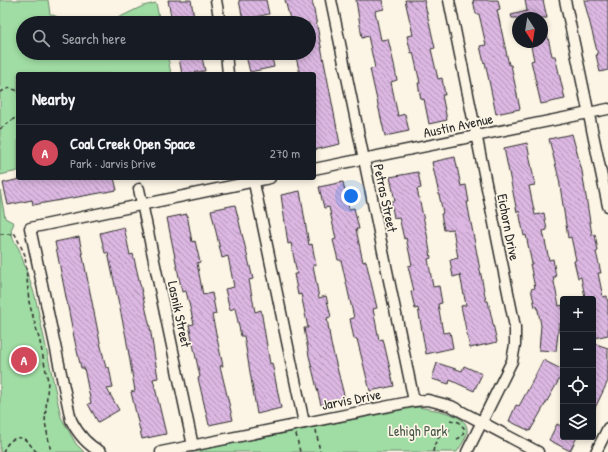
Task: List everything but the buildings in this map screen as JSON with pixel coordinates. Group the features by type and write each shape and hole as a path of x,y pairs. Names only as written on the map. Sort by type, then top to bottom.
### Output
{"street":[{"path":"216,0 219,16"},
{"name":"Petras Street","path":"331,0 414,401"},
{"name":"Eichorn Drive","path":"449,0 515,327 515,345 512,361 467,452"},
{"path":"565,0 608,206"},
{"path":"227,60 228,72"},
{"name":"Austin Avenue","path":"316,169 608,109"},
{"path":"101,452 87,443 78,434 71,420 30,228 253,180 304,423"},
{"name":"Lasnik Street","path":"139,189 193,446"},
{"name":"Jarvis Drive","path":"161,452 414,401 428,400 451,406 538,452"},
{"path":"596,452 608,428"}],"path":[{"path":"0,92 10,88 16,90"},
{"path":"0,129 16,117"},
{"path":"0,234 15,234 25,255 29,302 40,342 48,381 45,422 51,452"},
{"path":"450,420 459,422 464,428 463,436 457,440"},
{"path":"429,452 433,452 435,441 438,437 450,429"},
{"path":"316,430 320,452"},
{"path":"296,434 300,452"},
{"path":"3,452 10,440 17,438 23,438 37,452"}],"green space":[{"path":"0,0 48,0 50,14 55,16 16,16 16,60 168,60 171,72 16,72 16,171 0,175"},
{"path":"156,3 159,16 122,16 143,6"},
{"path":"0,190 5,218 14,223 11,230 13,239 19,249 35,296 61,417 76,444 84,452 0,452"},
{"name":"Lehigh Park","path":"417,407 446,413 461,419 465,424 467,432 464,441 457,452 187,452"}],"place":[{"name":"Coal Creek Open Space","path":"24,360"}]}
